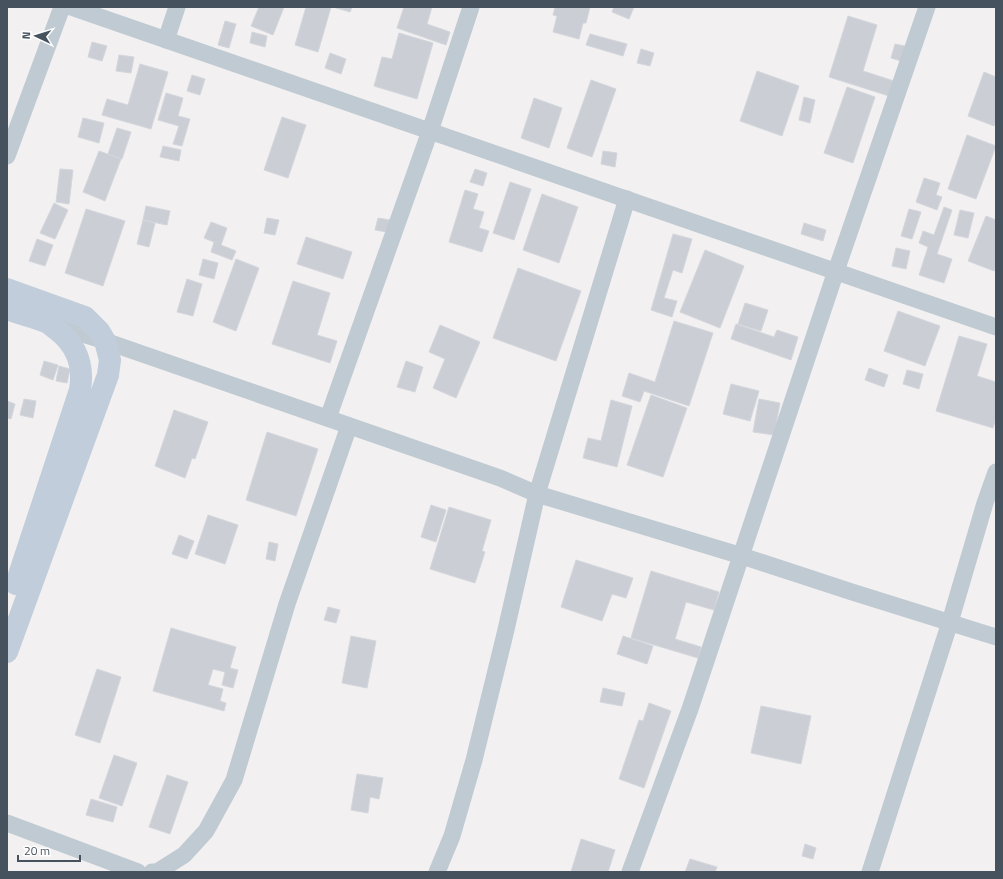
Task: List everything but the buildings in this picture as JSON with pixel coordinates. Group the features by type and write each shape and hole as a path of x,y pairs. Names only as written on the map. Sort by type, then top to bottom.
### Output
{"street":[{"path":"7,156 62,7"},
{"path":"71,7 996,327"},
{"path":"166,40 177,7"},
{"path":"328,418 430,131 471,7"},
{"path":"630,872 690,708 836,272 927,7"},
{"path":"438,872 452,836 474,760 538,494 627,199"},
{"path":"7,290 84,317 99,331 105,341 110,360 108,374 7,652"},
{"path":"7,309 105,341 328,418 500,478 538,494 742,556 996,637"},
{"path":"7,611 80,390 82,378 80,365 75,351 68,340 48,323"},
{"path":"152,872 157,872 184,855 206,831 234,780 287,604 349,426"},
{"path":"870,872 950,622 985,502 996,472"},
{"path":"7,823 138,872"}]}
